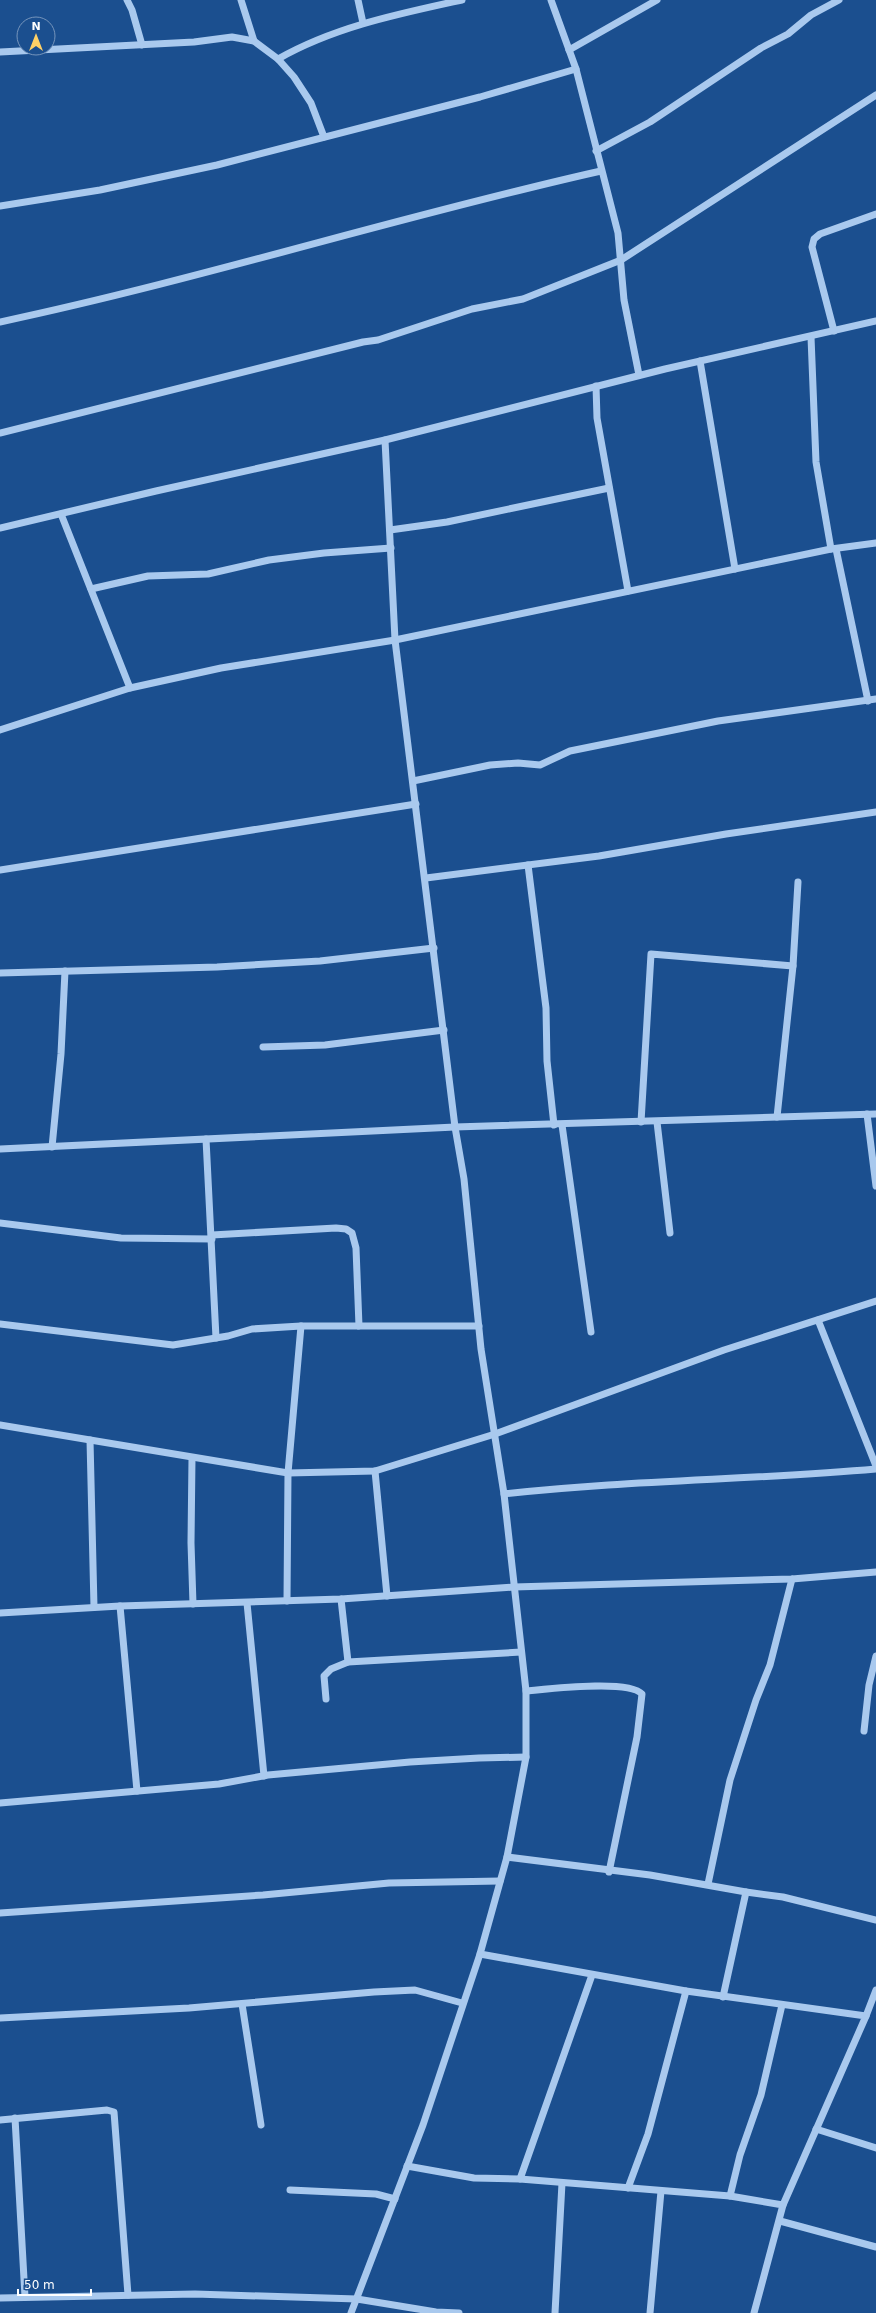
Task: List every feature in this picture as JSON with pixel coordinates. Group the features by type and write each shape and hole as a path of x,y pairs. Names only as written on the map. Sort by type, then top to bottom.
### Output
{"street":[{"path":"127,0 132,10 142,45"},
{"path":"241,0 254,41"},
{"path":"358,0 363,23"},
{"path":"278,59 304,44 363,23 462,0"},
{"path":"551,0 576,69 596,152 618,233 624,300 639,376"},
{"path":"569,50 657,0"},
{"path":"596,152 650,122 761,48 788,34 811,15 839,0"},
{"path":"0,52 142,45 232,37 254,41 278,59 294,77 311,103 324,137"},
{"path":"0,206 108,188 217,165 480,97 576,69"},
{"path":"0,433 363,342 378,340 472,309 523,299 621,260 876,95"},
{"path":"0,322 99,301 509,191 601,171"},
{"path":"834,331 812,247 814,239 820,234 876,214"},
{"path":"0,528 385,440 596,386 876,321"},
{"path":"811,337 816,462 868,701"},
{"path":"700,361 735,569"},
{"path":"596,386 597,418 628,592"},
{"path":"351,2313 423,2125 462,2004 480,1954 507,1857 526,1757 526,1691 504,1494 479,1326 464,1179 456,1127 395,640 385,440"},
{"path":"390,530 447,522 610,488"},
{"path":"61,514 130,688"},
{"path":"0,730 130,688 221,668 395,640 834,549 876,543"},
{"path":"91,589 148,576 208,574 269,560 324,553 391,548"},
{"path":"413,781 490,766 518,763 540,765 570,751 718,721 876,699"},
{"path":"0,870 416,804"},
{"path":"426,878 599,856 726,834 876,812"},
{"path":"528,865 546,1008 547,1061 554,1125"},
{"path":"776,1117 793,966 798,882"},
{"path":"0,973 217,968 320,961 434,948"},
{"path":"642,1122 651,954 793,966"},
{"path":"52,1147 62,1054 65,971"},
{"path":"263,1047 325,1045 444,1030"},
{"path":"867,1114 876,1186"},
{"path":"0,1149 456,1127 562,1125 876,1114"},
{"path":"657,1122 670,1233"},
{"path":"562,1125 591,1332"},
{"path":"206,1139 216,1338"},
{"path":"0,1223 134,1239 212,1237 336,1228 346,1229 352,1233 356,1248 358,1326"},
{"path":"0,1425 288,1473 375,1471 495,1434 724,1350 876,1301"},
{"path":"818,1320 876,1466"},
{"path":"0,1324 173,1345 216,1338 252,1329 301,1326 479,1326"},
{"path":"287,1601 288,1473 301,1326"},
{"path":"90,1440 94,1607"},
{"path":"192,1458 191,1543 193,1604"},
{"path":"504,1494 582,1485 810,1475 876,1469"},
{"path":"375,1471 387,1596"},
{"path":"0,1613 120,1606 341,1600 514,1587 792,1579 876,1572"},
{"path":"708,1884 730,1780 756,1700 770,1665 792,1579"},
{"path":"341,1600 348,1662"},
{"path":"247,1603 264,1776"},
{"path":"120,1606 137,1791"},
{"path":"326,1699 324,1676 331,1669 348,1662 521,1652"},
{"path":"864,1731 869,1685 876,1656"},
{"path":"526,1691 590,1686 636,1688 642,1694 637,1737 610,1872"},
{"path":"0,1803 220,1784 264,1776 410,1762 526,1757"},
{"path":"507,1857 708,1884 746,1892 783,1897 876,1920"},
{"path":"0,1913 255,1895 389,1883 500,1880"},
{"path":"723,1997 746,1892"},
{"path":"480,1954 723,1997 866,2016"},
{"path":"520,2179 592,1974"},
{"path":"0,2018 242,2004 374,1992 415,1990 462,2004"},
{"path":"754,2313 783,2206 866,2016 873,2006 876,1990"},
{"path":"628,2188 648,2134 686,1991"},
{"path":"242,2004 261,2125"},
{"path":"730,2196 740,2156 761,2095 782,2005"},
{"path":"0,2120 107,2110 114,2112 128,2295"},
{"path":"15,2118 25,2297"},
{"path":"816,2129 876,2148"},
{"path":"407,2166 474,2178 520,2179 730,2196 783,2206"},
{"path":"555,2313 562,2183"},
{"path":"290,2190 376,2194 395,2199"},
{"path":"650,2313 661,2191"},
{"path":"780,2221 876,2247"},
{"path":"0,2298 195,2294 357,2299 436,2312 459,2313"}]}
